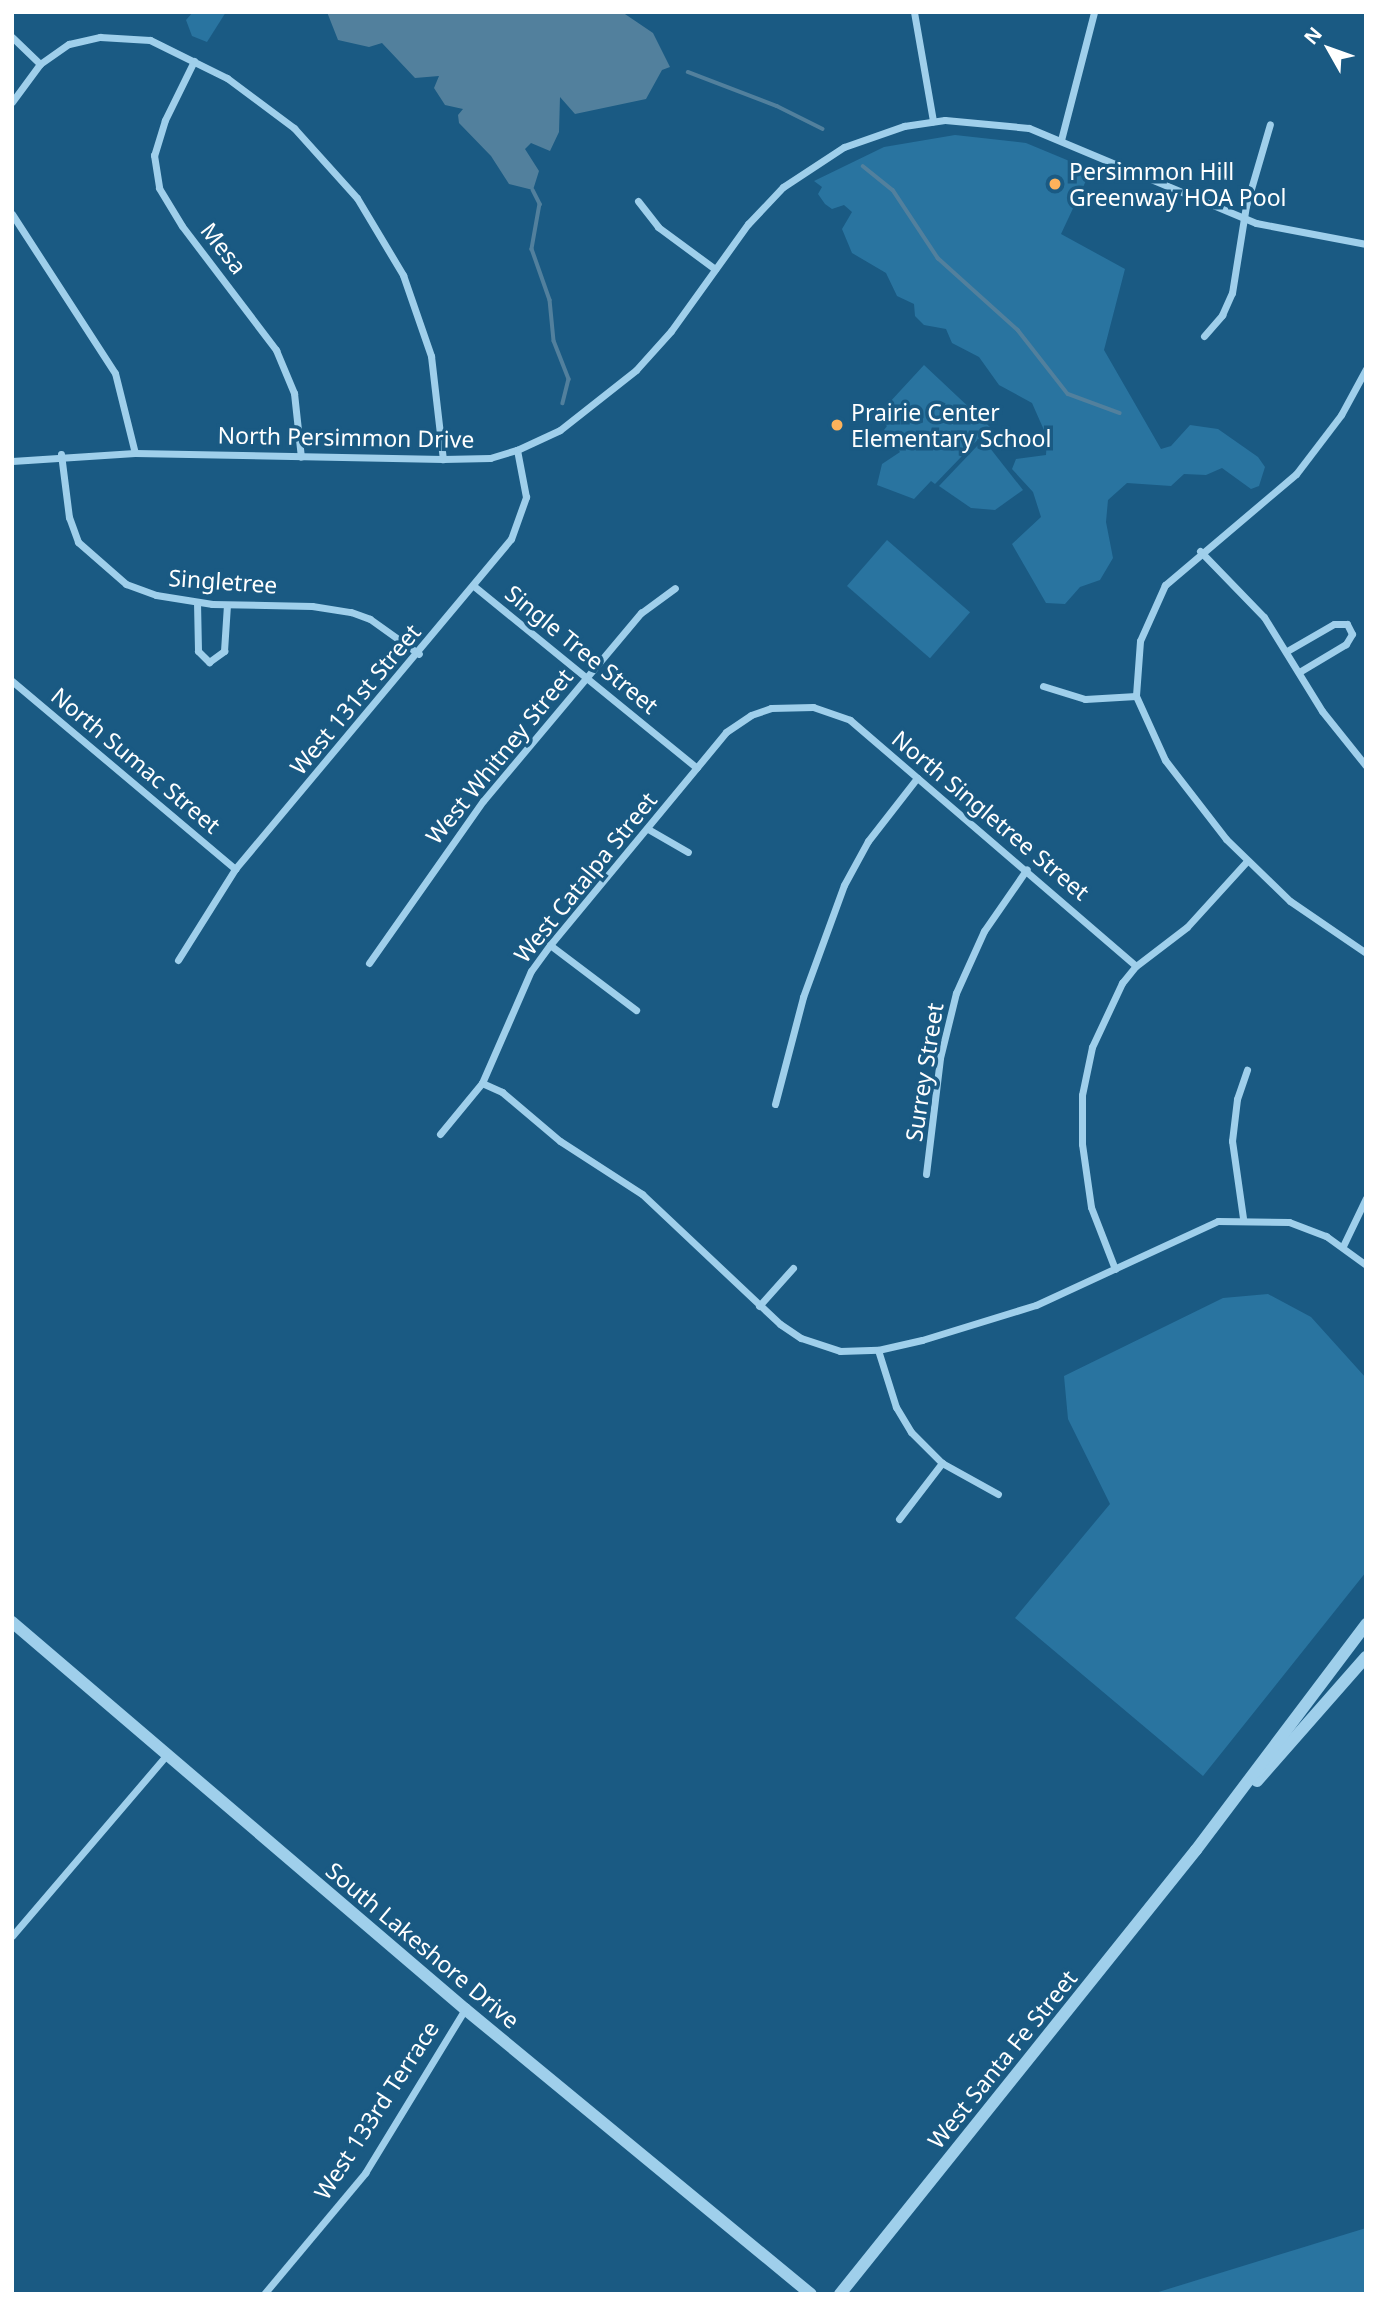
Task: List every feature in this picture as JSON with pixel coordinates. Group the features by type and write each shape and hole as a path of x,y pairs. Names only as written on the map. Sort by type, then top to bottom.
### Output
{"street":[{"path":"914,12 933,121"},
{"path":"1061,140 1094,12"},
{"path":"12,37 40,64"},
{"path":"12,102 40,64 69,44 100,37 150,40 227,78 294,128 357,198 403,275 431,356 443,459"},
{"name":"Mesa","path":"194,61 165,120 154,155 159,188 181,226 276,350 295,393 301,457"},
{"name":"North Persimmon Drive","path":"12,461 61,454 135,453 490,458 517,450 560,430 636,370 671,331 757,213 821,159 877,133 933,121 1013,124 1061,140 1245,218 1297,233 1366,244"},
{"path":"1203,336 1222,314 1232,293 1245,218 1270,124"},
{"path":"638,201 658,227 715,269"},
{"path":"12,214 115,373 135,453"},
{"path":"1366,369 1340,415 1296,474 1176,572 1155,600 1140,641 1136,696 1166,760 1208,819 1247,861 1299,908 1366,953"},
{"name":"West 131st Street","path":"178,960 235,869 419,654 511,539 526,497 517,450"},
{"name":"Singletree","path":"61,454 69,517 88,554 117,579 141,591 197,602 312,606 351,612 370,619 419,654"},
{"path":"1200,551 1244,594 1287,651 1322,711 1366,766"},
{"name":"Single Tree Street","path":"475,587 589,677 696,768"},
{"name":"West Whitney Street","path":"369,963 439,859 640,613 676,588"},
{"path":"197,602 198,651 209,662 224,651 227,605"},
{"path":"1287,651 1334,624 1347,624 1352,634 1346,644 1299,672"},
{"name":"North Sumac Street","path":"12,681 235,869"},
{"path":"1043,686 1085,699 1136,696"},
{"name":"West Catalpa Street","path":"440,1134 482,1083 531,971 726,732 751,715 771,708 813,707"},
{"name":"North Singletree Street","path":"813,707 850,720 1027,869 1136,966"},
{"path":"775,1104 803,998 844,885 868,841 917,778"},
{"path":"648,829 688,852"},
{"path":"1115,1269 1091,1207 1081,1119 1092,1047 1113,998 1136,966 1187,927 1247,861"},
{"name":"Surrey Street","path":"926,1174 940,1058 956,993 984,931 1027,869"},
{"path":"550,945 636,1010"},
{"path":"1243,1218 1233,1141 1235,1109 1248,1070"},
{"path":"482,1083 502,1092 560,1141 642,1194 759,1307 801,1338 840,1351 878,1350 1037,1305 1199,1228 1243,1218 1289,1222 1343,1246 1366,1265"},
{"path":"1343,1246 1366,1198"},
{"path":"759,1307 793,1268"},
{"path":"878,1350 902,1419 942,1463 998,1494"},
{"path":"899,1518 942,1463"},
{"name":"South Lakeshore Drive","path":"12,1622 465,2009 811,2294"},
{"name":"West Santa Fe Street","path":"840,2294 1196,1850 1366,1624"},
{"name":"West Santa Fe Street","path":"1196,1850 1366,1657"},
{"path":"12,1936 166,1756"},
{"name":"West 133rd Terrace","path":"264,2294 365,2172 465,2009"}],"shaded area":[{"path":"193,12 226,12 207,42 192,36 186,20"},
{"path":"327,12 622,12 653,33 670,67 662,70 646,99 575,114 560,97 559,132 550,151 531,143 525,149 539,171 533,190 509,184 491,156 459,123 458,115 463,109 445,105 434,88 439,76 415,78 382,43 369,47 338,40"},
{"path":"955,135 1026,143 1091,170 1061,234 1125,269 1104,350 1161,449 1171,446 1190,425 1218,429 1258,457 1265,467 1259,486 1251,489 1222,468 1206,475 1184,474 1171,486 1127,483 1108,500 1106,522 1113,558 1100,580 1080,587 1065,604 1046,603 1012,544 1041,517 1033,492 1012,469 1016,459 1046,455 1047,437 1032,403 999,385 979,357 952,343 946,329 924,325 915,316 914,304 897,296 886,273 852,253 842,229 852,212 844,205 832,209 825,204 818,194 822,187 814,181 884,147"},
{"path":"924,365 990,427 935,484 931,481 914,499 877,485 882,464 900,452 884,430 887,426 877,416"},
{"path":"980,443 986,443 1023,490 995,510 971,508 939,486"},
{"path":"887,540 970,612 930,658 847,586"},
{"path":"1268,1294 1311,1317 1366,1378 1366,1572 1203,1776 1015,1618 1110,1504 1068,1419 1064,1376 1223,1298"},
{"path":"1366,2228 1366,2294 1152,2294"}],"waterway":[{"path":"688,72 777,106 823,129"},
{"path":"863,166 893,190 938,258 1018,330 1068,394 1120,413"},
{"path":"533,190 540,204 532,249 550,300 554,341 569,379 563,403"}],"place":[{"name":"Persimmon Hill Greenway HOA Pool","path":"1055,184"},
{"name":"Prairie Center Elementary School","path":"837,425"}]}
